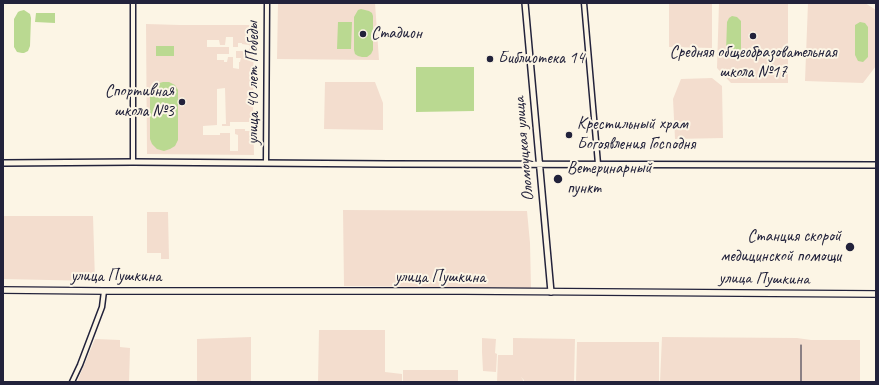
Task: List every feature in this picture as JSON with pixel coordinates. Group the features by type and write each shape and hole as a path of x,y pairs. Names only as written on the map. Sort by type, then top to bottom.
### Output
{"main road":[{"name":"улица Пушкина","path":"3,290 876,294"}],"street":[{"path":"133,3 133,162"},
{"name":"улица 40 лет Победы","path":"266,163 267,3"},
{"name":"Оломоуцкая улица","path":"525,3 551,292"},
{"path":"584,3 598,164"},
{"path":"3,163 133,162 876,165"},
{"path":"72,382 102,307 104,291"}],"shaded area":[{"path":"278,3 375,3 379,60 277,59"},
{"path":"669,3 712,3 712,48 669,47"},
{"name":"Средняя общеобразовательная школа №17","path":"719,3 788,3 788,83 731,83 717,68"},
{"path":"808,3 865,3 876,10 876,66 863,83 805,81"},
{"name":"Спортивная школа №3","path":"146,24 254,25 254,155 147,154","holes":["226,37 233,37 233,47 238,47 238,43 249,45 249,51 236,51 236,58 241,58 239,62 239,69 233,68 233,57 228,57 227,62 224,62 224,60 217,60 217,54 229,54 229,47 207,47 207,40 219,40 220,45 225,45","225,88 226,124 222,124 222,126 230,126 230,122 250,122 250,131 245,131 245,129 235,129 235,134 238,135 238,151 230,151 230,133 220,133 220,135 203,135 203,126 217,125 217,89"]},
{"path":"712,78 722,86 723,138 675,139 673,99 681,79"},
{"path":"325,82 375,82 383,103 383,130 324,129"},
{"path":"343,210 527,211 530,243 531,288 344,286"},
{"path":"147,212 168,212 169,259 161,259 161,253 147,253"},
{"path":"3,216 93,216 95,281 3,279"},
{"path":"319,330 385,330 385,372 402,374 402,382 318,382"},
{"path":"251,337 251,382 197,382 197,339"},
{"path":"662,337 860,340 860,382 660,382"},
{"path":"482,338 496,339 496,372 483,371"},
{"path":"513,338 575,339 574,382 524,382 521,377 523,382 497,382 498,355 513,355"},
{"path":"95,339 120,340 120,347 130,348 129,382 77,382"},
{"path":"577,342 659,342 659,382 576,382"},
{"path":"403,370 458,370 458,382 403,382"}],"green space":[{"name":"Стадион","path":"361,9 369,11 373,16 373,50 367,57 358,56 355,54 354,50 354,17 358,10"},
{"path":"24,10 30,14 31,18 30,46 28,51 22,53 17,52 14,47 14,19 18,12"},
{"path":"36,13 55,13 55,23 35,22"},
{"path":"732,16 737,17 741,21 741,51 738,55 733,57 726,52 727,22"},
{"path":"338,22 352,22 351,49 337,49"},
{"path":"860,22 865,23 868,27 868,57 863,62 858,61 855,55 855,25"},
{"path":"156,46 174,46 174,56 156,56"},
{"path":"416,67 474,67 474,111 416,112"},
{"path":"169,82 175,85 178,90 178,140 175,146 164,151 157,149 152,144 150,139 150,95 156,84"}],"railway":[{"path":"801,345 801,382"}],"place":[{"name":"Стадион","path":"363,34"},
{"name":"Средняя общеобразовательная школа №17","path":"753,36"},
{"name":"Библиотека 14","path":"490,59"},
{"name":"Спортивная школа №3","path":"182,102"},
{"name":"Крестильный храм Богоявления Господня","path":"569,135"},
{"name":"Ветеринарный пункт","path":"558,179"},
{"name":"Станция скорой медицинской помощи","path":"850,247"}]}
